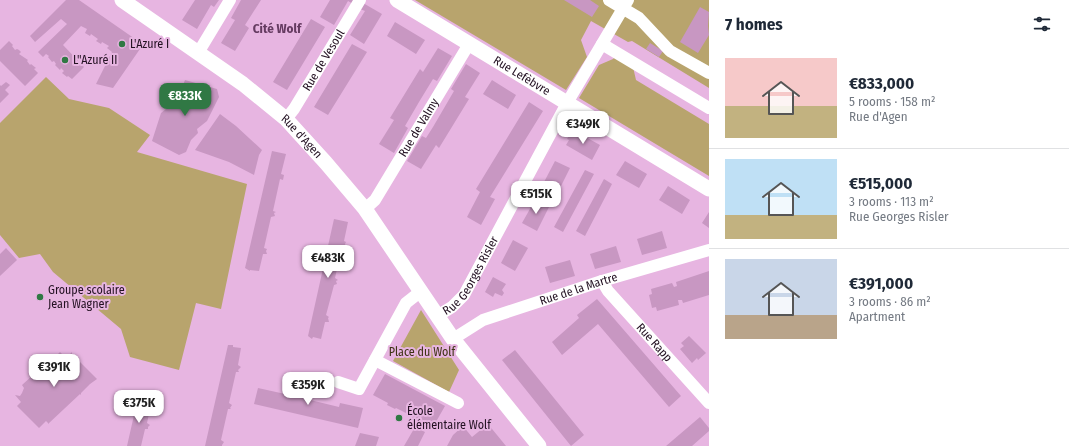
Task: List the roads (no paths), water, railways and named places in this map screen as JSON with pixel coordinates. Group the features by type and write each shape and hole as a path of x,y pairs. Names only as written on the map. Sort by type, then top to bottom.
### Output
{"main road":[{"name":"Rue d'Agen","path":"122,0 243,84 286,119 365,209 420,292 453,338 539,446"},
{"name":"Rue Lefèbvre","path":"396,0 709,189"}],"street":[{"path":"198,53 230,0"},
{"name":"Rue de Vesoul","path":"286,119 294,109 360,0"},
{"path":"609,0 626,4 670,51 709,73"},
{"name":"Rue Georges Risler","path":"437,316 452,307 464,295 567,103 626,4"},
{"name":"Rue de Valmy","path":"365,209 375,200 469,44"},
{"path":"602,44 709,108"},
{"name":"Rue de la Martre","path":"453,338 483,320 709,250"},
{"name":"Rue Rapp","path":"602,282 608,291 709,402"},
{"path":"338,382 359,389 406,303 420,292"},
{"path":"375,360 458,403"}],"place":[{"name":"L'Azuré I","path":"122,44"},
{"name":"L\"Azuré II","path":"65,60"},
{"name":"Groupe scolaire Jean Wagner","path":"40,297"},
{"name":"École élémentaire Wolf","path":"399,418"}],"district":[{"name":"Cité Wolf","path":"277,28"}],"park label":[{"name":"Place du Wolf","path":"422,352"}]}
